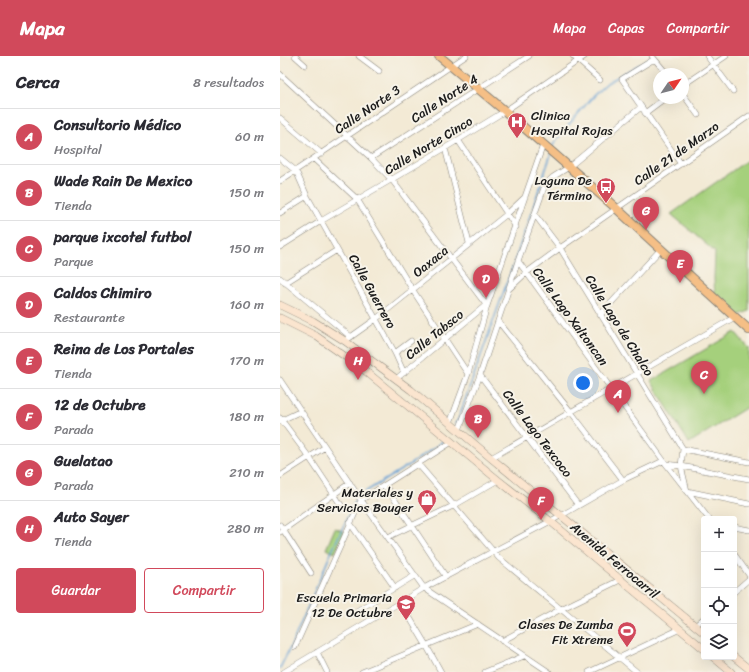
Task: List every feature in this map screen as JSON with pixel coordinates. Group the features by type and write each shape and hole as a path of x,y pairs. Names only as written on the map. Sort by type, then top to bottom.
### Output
{"main road":[{"path":"438,56 505,111 616,208 660,250 749,330"},
{"name":"Avenida Ferrocarril","path":"280,305 348,339 701,631"},
{"name":"Avenida Ferrocarril","path":"280,318 316,336 363,369 550,521 701,647"},
{"path":"737,659 749,669"},
{"path":"717,660 731,672"}],"street":[{"path":"295,56 305,65"},
{"path":"359,56 379,71"},
{"name":"Calle Norte 3","path":"280,181 466,56"},
{"name":"Calle Norte 4","path":"370,158 529,56"},
{"path":"573,56 600,80"},
{"name":"Calle Norte Cinco","path":"280,247 321,221 446,148 505,111 585,56"},
{"path":"707,56 733,91"},
{"path":"689,81 726,56"},
{"path":"662,68 654,58 622,79 680,164"},
{"path":"280,74 392,180 486,306"},
{"path":"689,102 698,115"},
{"path":"645,113 657,104"},
{"path":"454,426 480,375 545,185 641,107"},
{"name":"Calle 21 de Marzo","path":"510,288 526,273 560,248 749,116"},
{"path":"280,118 322,154"},
{"path":"458,140 516,227"},
{"path":"446,148 469,243"},
{"path":"454,426 486,306 526,196 549,150"},
{"path":"280,158 296,171"},
{"path":"314,159 358,199 444,340 468,374"},
{"name":"Calle Guerrero","path":"296,171 307,196 395,353 404,373"},
{"path":"280,213 307,196"},
{"name":"Oaxaca","path":"348,339 376,319 450,258 507,214 526,196"},
{"name":"Calle Lago de Chalco","path":"535,215 560,248 683,449"},
{"path":"286,283 337,250"},
{"path":"600,315 660,250"},
{"name":"Calle Lago Xaltoncan","path":"518,261 665,463 707,516"},
{"path":"280,278 348,339"},
{"name":"Calle Tabsco","path":"396,379 486,306"},
{"path":"491,458 735,317"},
{"path":"498,321 571,412 622,480"},
{"path":"395,353 412,341"},
{"name":"Calle Lago Texcoco","path":"480,375 578,505"},
{"path":"280,380 359,497 424,588 549,672"},
{"path":"301,411 281,420 309,457 342,508"},
{"path":"295,647 350,523 359,497 385,485 418,464 448,439"},
{"path":"280,476 325,447"},
{"path":"749,462 683,449 681,466 687,492 749,504"},
{"path":"286,671 424,588 562,515 622,480 665,463 749,479"},
{"path":"418,464 455,505 493,552 509,567 638,672"},
{"path":"388,538 455,505 498,480"},
{"path":"312,572 281,529 350,483"},
{"path":"385,485 446,577"},
{"path":"350,523 395,588"},
{"path":"737,528 749,530"},
{"path":"737,558 749,575"},
{"path":"355,612 414,576"},
{"path":"737,589 749,579"},
{"path":"502,641 561,609 620,580"},
{"path":"401,603 441,672"},
{"path":"695,626 701,621"},
{"path":"362,672 478,624"},
{"path":"589,672 680,629"},
{"path":"317,652 327,672"},
{"path":"485,672 524,656"}],"green space":[{"path":"749,159 749,311 735,317 715,299 715,252 671,214"},
{"path":"735,332 749,348 749,406 689,443 651,381"},
{"path":"335,528 345,532 335,553 326,549"}],"waterway":[{"path":"552,148 554,143 594,95 607,83 651,58"},
{"path":"455,424 458,420 515,260 551,154"},
{"path":"280,668 356,499 409,465 441,443 444,439"}],"place":[{"name":"Clinica Hospital Rojas","path":"517,139"},
{"name":"Laguna De Término","path":"606,204"},
{"name":"Guelatao","path":"646,230"},
{"name":"Reina de Los Portales","path":"680,283"},
{"name":"Caldos Chimiro","path":"486,298"},
{"name":"Auto Sayer","path":"358,380"},
{"name":"parque ixcotel futbol","path":"704,394"},
{"name":"Consultorio Médico","path":"618,413"},
{"name":"Wade Rain De Mexico","path":"478,438"},
{"name":"Materiales y Servicios Bouger","path":"427,516"},
{"name":"12 de Octubre","path":"541,520"},
{"name":"Escuela Primaria 12 De Octubre","path":"406,621"},
{"name":"Clases De Zumba Fit Xtreme","path":"627,648"}]}
